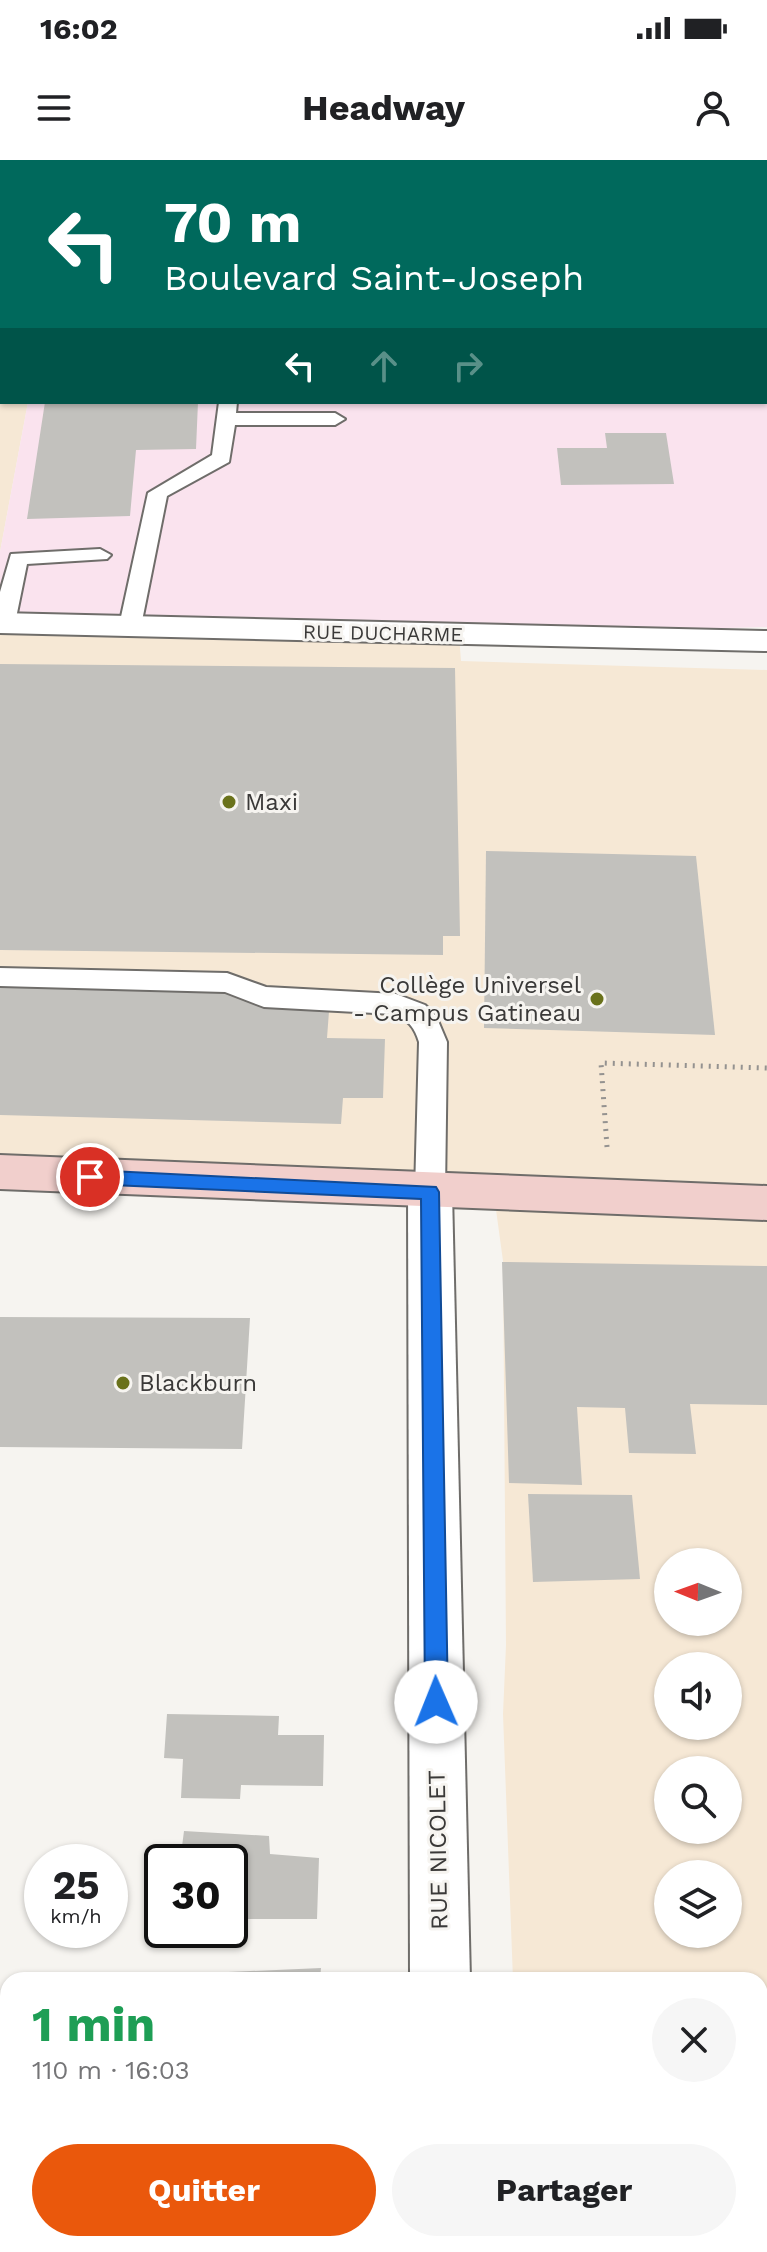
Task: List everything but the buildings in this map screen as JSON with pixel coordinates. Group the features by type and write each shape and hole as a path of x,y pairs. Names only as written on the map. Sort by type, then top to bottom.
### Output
{"main road":[{"path":"0,1172 430,1192 767,1203"}],"street":[{"name":"RUE DUCHARME","path":"2,623 767,641"},
{"name":"RUE NICOLET","path":"430,1192 440,1972"}],"lane":[{"path":"130,626 158,493 222,458 227,410 335,419"},
{"path":"2,623 18,558 100,555"},
{"path":"0,977 227,983 264,997 374,1001 396,1004 415,1012 426,1023 433,1042 430,1192"}],"path":[{"path":"607,1147 601,1063 767,1068"}],"shaded area":[{"path":"0,404 28,404 0,552"},
{"path":"28,404 767,404 767,627 459,635 0,623 0,552"},
{"path":"0,623 459,635 461,661 767,670 767,1972 513,1972 503,1714 506,1645 503,1261 494,1195 0,1172"}],"place":[{"name":"Maxi","path":"229,802"},
{"name":"Collège Universel - Campus Gatineau","path":"597,999"},
{"name":"Blackburn","path":"123,1383"}],"route":[{"path":"90,1177 430,1192 436,1702"}]}
